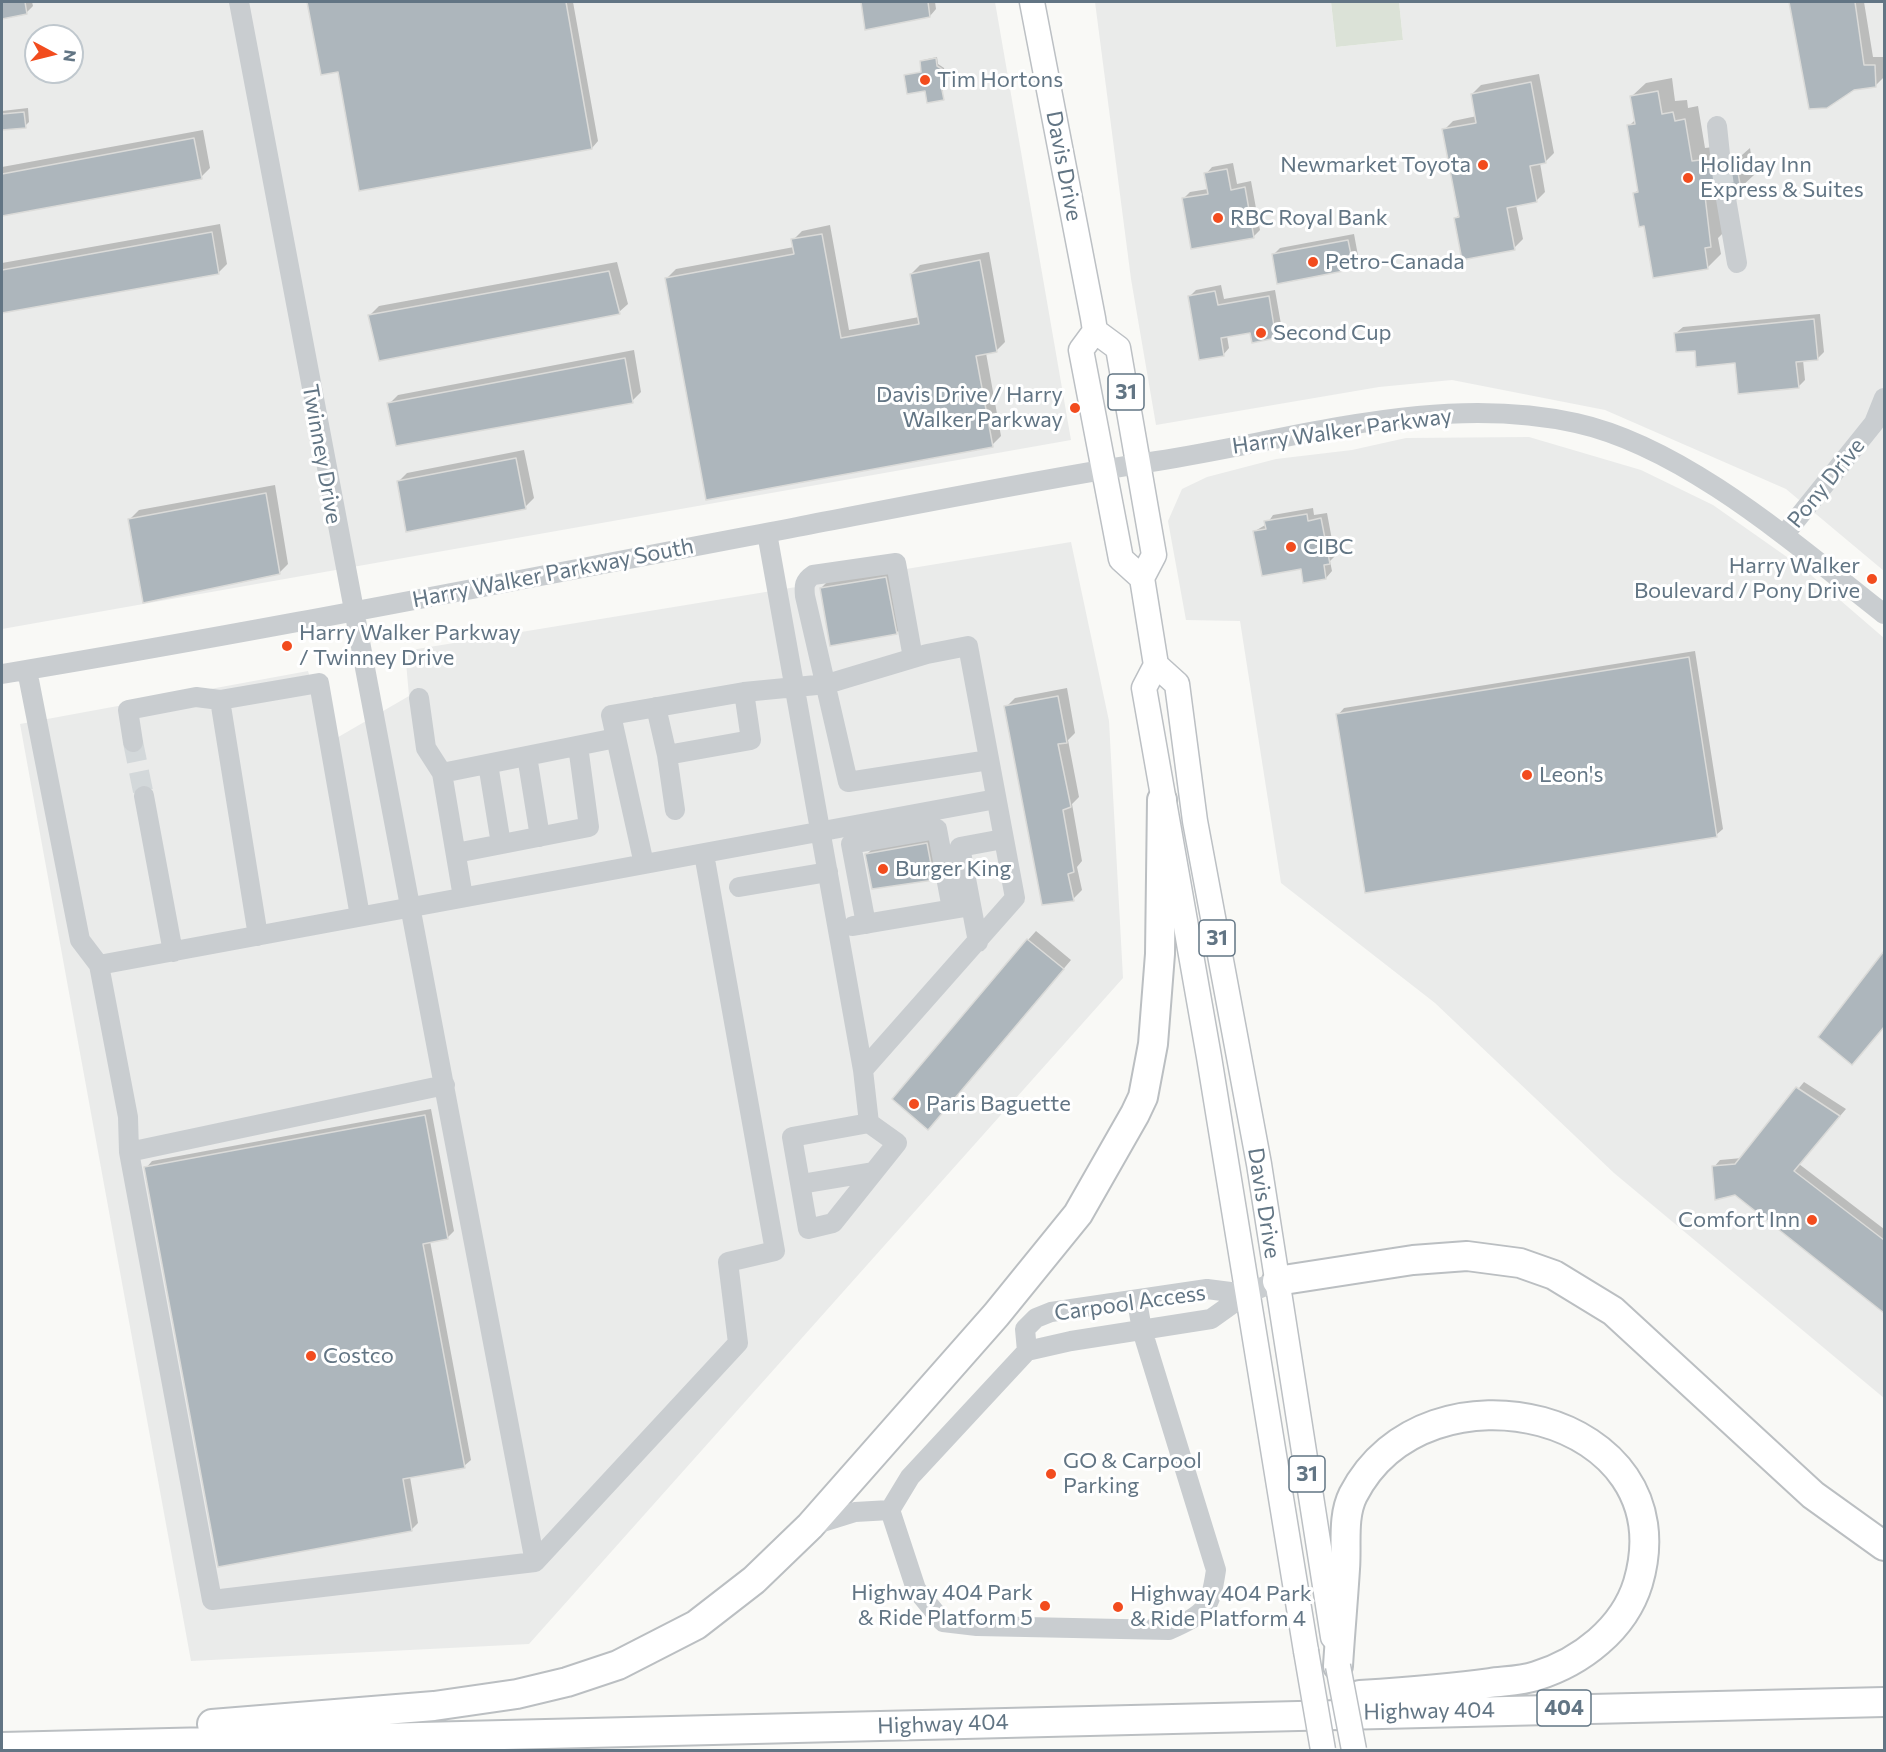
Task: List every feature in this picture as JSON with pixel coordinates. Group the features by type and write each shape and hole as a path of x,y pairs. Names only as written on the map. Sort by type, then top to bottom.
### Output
{"highway":[{"path":"96,1746 149,1729 434,1706 517,1694 567,1682 618,1665 696,1625 754,1580 810,1526 996,1315 1078,1214 1135,1114 1143,1097 1153,1044 1160,954 1162,800"},
{"path":"1277,1281 1413,1260 1467,1256 1520,1263 1554,1275 1613,1311 1813,1495 1884,1546"},
{"path":"1243,1716 1290,1700 1468,1686 1534,1677 1577,1659 1620,1622 1634,1594 1645,1558 1644,1526 1635,1492 1601,1450 1561,1428 1536,1419 1483,1414 1455,1418 1424,1427 1401,1440 1382,1454 1352,1496 1346,1525 1338,1666"},
{"name":"Highway 404","path":"2,1747 1884,1702"}],"main road":[{"name":"Davis Drive","path":"1032,2 1095,331"},
{"name":"31","path":"1095,331 1118,348 1138,464 1154,555 1142,578 1121,559 1103,469 1081,350 1095,331"},
{"path":"1142,578 1156,665"},
{"name":"Davis Drive","path":"1323,1750 1246,1294 1211,1068 1144,688 1156,665 1177,684 1195,821 1259,1164 1338,1666 1354,1750"}],"street":[{"name":"Twinney Drive","path":"239,2 351,612 411,906 535,1562"},
{"path":"1717,126 1720,164"},
{"path":"1725,193 1737,263"},
{"name":"Pony Drive","path":"1784,535 1874,423 1884,398"},
{"name":"Harry Walker Parkway","path":"1103,469 1419,416 1497,413 1572,422 1643,444 1697,475 1784,535 1884,614"},
{"name":"Harry Walker Parkway South","path":"2,674 351,612 1103,469"},
{"path":"767,533 863,1070 869,1123"},
{"path":"913,658 896,563 813,575 804,586 848,782 989,760"},
{"path":"644,864 611,715 744,692 795,689 827,684 913,658 968,646 1015,898 863,1070"},
{"path":"27,670 80,940 99,965 128,1116 129,1152 212,1600 535,1562 738,1342 728,1262 775,1251 704,854"},
{"path":"133,742 128,710 196,697 220,700 319,684 360,916"},
{"path":"667,755 751,740 744,692"},
{"path":"418,698 426,748 442,773 463,897"},
{"path":"220,700 258,936"},
{"path":"656,707 667,755 675,810"},
{"path":"442,773 616,738"},
{"path":"456,853 589,827 578,746"},
{"path":"527,756 540,837"},
{"path":"488,764 501,844"},
{"path":"144,796 173,952"},
{"path":"99,965 996,799"},
{"path":"866,924 851,844 937,829 962,907 978,942"},
{"path":"962,907 960,847 1003,839"},
{"path":"739,887 828,872"},
{"path":"838,929 962,907"},
{"path":"129,1152 445,1085"},
{"path":"869,1123 897,1143 833,1223 808,1229 792,1137 869,1123"},
{"path":"801,1184 873,1172"},
{"path":"1246,1294 1277,1281"},
{"name":"Carpool Access","path":"1207,1289 1246,1294 1211,1319 1071,1341 1027,1351 1025,1329 1036,1318 1051,1312 1207,1289"},
{"path":"1027,1351 910,1477 890,1510 916,1589 943,1622 977,1626 1169,1630 1193,1619 1211,1603 1216,1570 1142,1330 1137,1301"},
{"path":"810,1526 855,1512 890,1510"}],"shaded area":[{"path":"2,2 995,2 1071,440 2,629"},
{"path":"1095,2 1331,2 1336,47 1403,40 1399,2 1884,2 1884,571 1786,489 1605,410 1452,380 1379,387 1156,425 1131,279"},
{"path":"1331,2 1399,2 1403,40 1336,47"},
{"path":"1529,437 1641,470 1713,505 1804,569 1884,638 1884,1398 1614,1173 1435,1003 1281,883 1240,621 1186,620 1168,521 1182,489 1207,477 1276,459 1352,450 1406,438"},
{"path":"1071,542 1109,721 1123,978 529,1644 191,1661 20,724 308,671 328,743 409,696 405,651"}],"building":[{"path":"2,2 25,2 27,14 2,19"},
{"path":"307,2 566,2 592,149 359,191 338,72 321,75"},
{"path":"861,2 928,2 930,17 865,30"},
{"path":"1789,2 1855,2 1864,65 1875,65 1876,87 1854,90 1827,108 1809,109"},
{"name":"Tim Hortons","path":"936,58 937,66 942,69 946,85 942,90 944,100 927,103 925,91 907,94 904,75 921,72 920,61"},
{"path":"1531,82 1546,163 1530,166 1537,202 1507,208 1515,250 1462,260 1454,218 1459,217 1442,129 1476,123 1471,94"},
{"name":"Holiday Inn Express & Suites","path":"1658,91 1662,114 1673,112 1675,121 1685,119 1692,161 1700,160 1701,167 1709,166 1712,171 1722,176 1728,173 1733,162 1736,161 1741,190 1737,191 1730,182 1722,181 1714,188 1713,195 1705,196 1711,247 1705,248 1708,269 1653,278 1644,226 1639,227 1633,193 1638,192 1627,125 1635,124 1630,96"},
{"path":"24,112 26,128 2,130 2,114"},
{"path":"194,138 202,179 2,216 2,174"},
{"name":"RBC Royal Bank","path":"1227,169 1231,190 1245,187 1254,238 1191,249 1182,198 1208,194 1204,173"},
{"path":"212,232 219,274 2,313 2,270"},
{"path":"822,234 841,338 919,324 910,274 980,260 997,352 976,356 993,447 706,500 665,278 794,254 791,239"},
{"name":"Petro-Canada","path":"1348,240 1354,269 1277,284 1272,254"},
{"path":"609,271 620,314 379,361 368,315"},
{"path":"1215,291 1218,305 1269,296 1276,338 1252,343 1250,333 1221,338 1224,356 1199,360 1188,296"},
{"path":"1814,319 1818,360 1796,362 1799,388 1738,394 1735,363 1696,367 1695,351 1676,352 1674,333"},
{"path":"625,358 633,403 396,446 387,403"},
{"path":"516,458 526,509 406,532 397,481"},
{"path":"266,493 280,574 143,603 128,519"},
{"name":"CIBC","path":"1307,514 1308,521 1321,518 1330,564 1324,565 1326,579 1303,583 1301,569 1262,576 1253,531 1266,529 1264,521"},
{"path":"886,577 897,634 830,646 820,588"},
{"name":"Leon's","path":"1689,657 1717,837 1365,893 1336,714"},
{"path":"1058,696 1067,743 1058,744 1071,807 1063,810 1074,872 1068,874 1074,901 1042,905 1004,706"},
{"path":"927,843 934,880 872,889 865,854"},
{"path":"1027,939 1064,969 928,1130 892,1099"},
{"path":"1884,951 1884,1027 1852,1065 1818,1037"},
{"name":"Comfort Inn","path":"1796,1087 1840,1116 1794,1171 1884,1240 1884,1313 1735,1195 1715,1200 1712,1166 1735,1164"},
{"name":"Costco","path":"425,1115 448,1239 423,1244 465,1468 403,1479 412,1531 218,1567 144,1167"}],"tunnel":[{"path":"1721,164 1725,193"},
{"path":"133,742 144,796"}],"place":[{"name":"Tim Hortons","path":"925,80"},
{"name":"Newmarket Toyota","path":"1483,165"},
{"name":"Holiday Inn Express & Suites","path":"1688,178"},
{"name":"RBC Royal Bank","path":"1218,218"},
{"name":"Petro-Canada","path":"1313,262"},
{"name":"Second Cup","path":"1261,333"},
{"name":"Davis Drive / Harry Walker Parkway","path":"1075,408"},
{"name":"CIBC","path":"1291,547"},
{"name":"Harry Walker Boulevard / Pony Drive","path":"1872,579"},
{"name":"Harry Walker Parkway / Twinney Drive","path":"287,646"},
{"name":"Leon's","path":"1527,775"},
{"name":"Burger King","path":"883,869"},
{"name":"Paris Baguette","path":"914,1104"},
{"name":"Comfort Inn","path":"1812,1220"},
{"name":"Costco","path":"311,1356"},
{"name":"GO & Carpool Parking","path":"1051,1474"},
{"name":"Highway 404 Park & Ride Platform 5","path":"1045,1606"},
{"name":"Highway 404 Park & Ride Platform 4","path":"1118,1607"}]}
